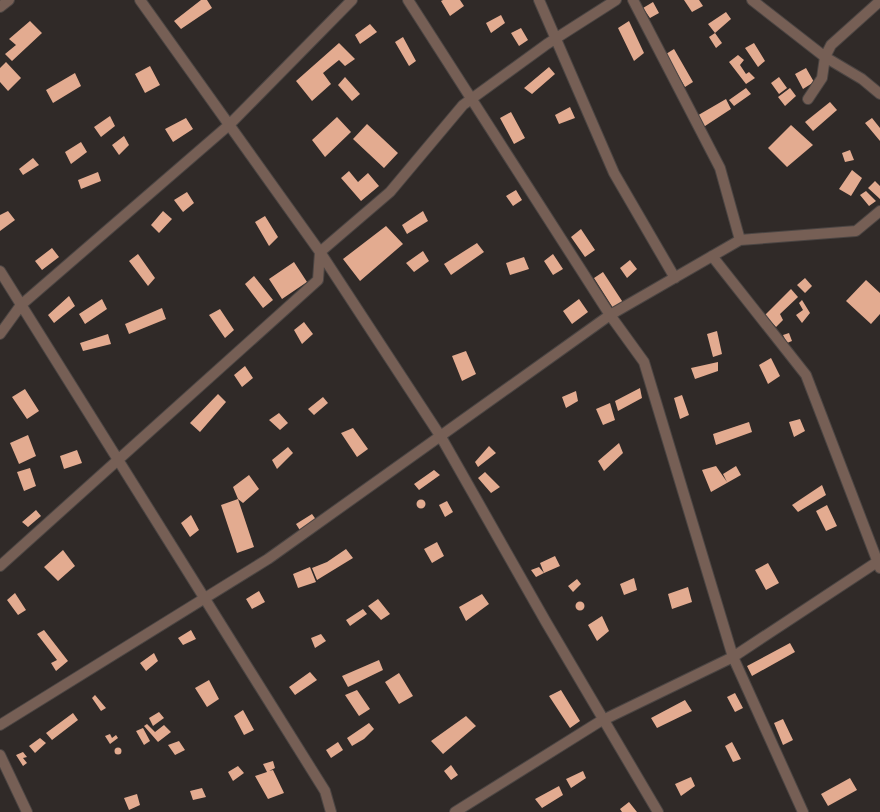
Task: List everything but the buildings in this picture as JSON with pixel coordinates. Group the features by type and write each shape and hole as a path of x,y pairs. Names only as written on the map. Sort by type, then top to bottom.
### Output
{"street":[{"path":"0,7 9,0"},
{"path":"140,0 320,252 441,437 546,622 658,812"},
{"path":"0,334 21,305 229,125 352,0"},
{"path":"408,0 610,315 644,362 733,658 803,812"},
{"path":"539,0 614,173 675,278"},
{"path":"0,566 118,458 318,280 320,252 390,192 463,105 556,38 616,0"},
{"path":"633,0 720,168 740,240"},
{"path":"752,0 825,57 862,79 880,94"},
{"path":"808,99 822,78 825,57 831,45 880,1"},
{"path":"0,725 268,559 610,315 740,240 856,230 880,211"},
{"path":"455,812 599,722 733,658 878,565 806,375 712,256"},
{"path":"0,271 325,791 331,812"},
{"path":"0,755 27,812"}]}
